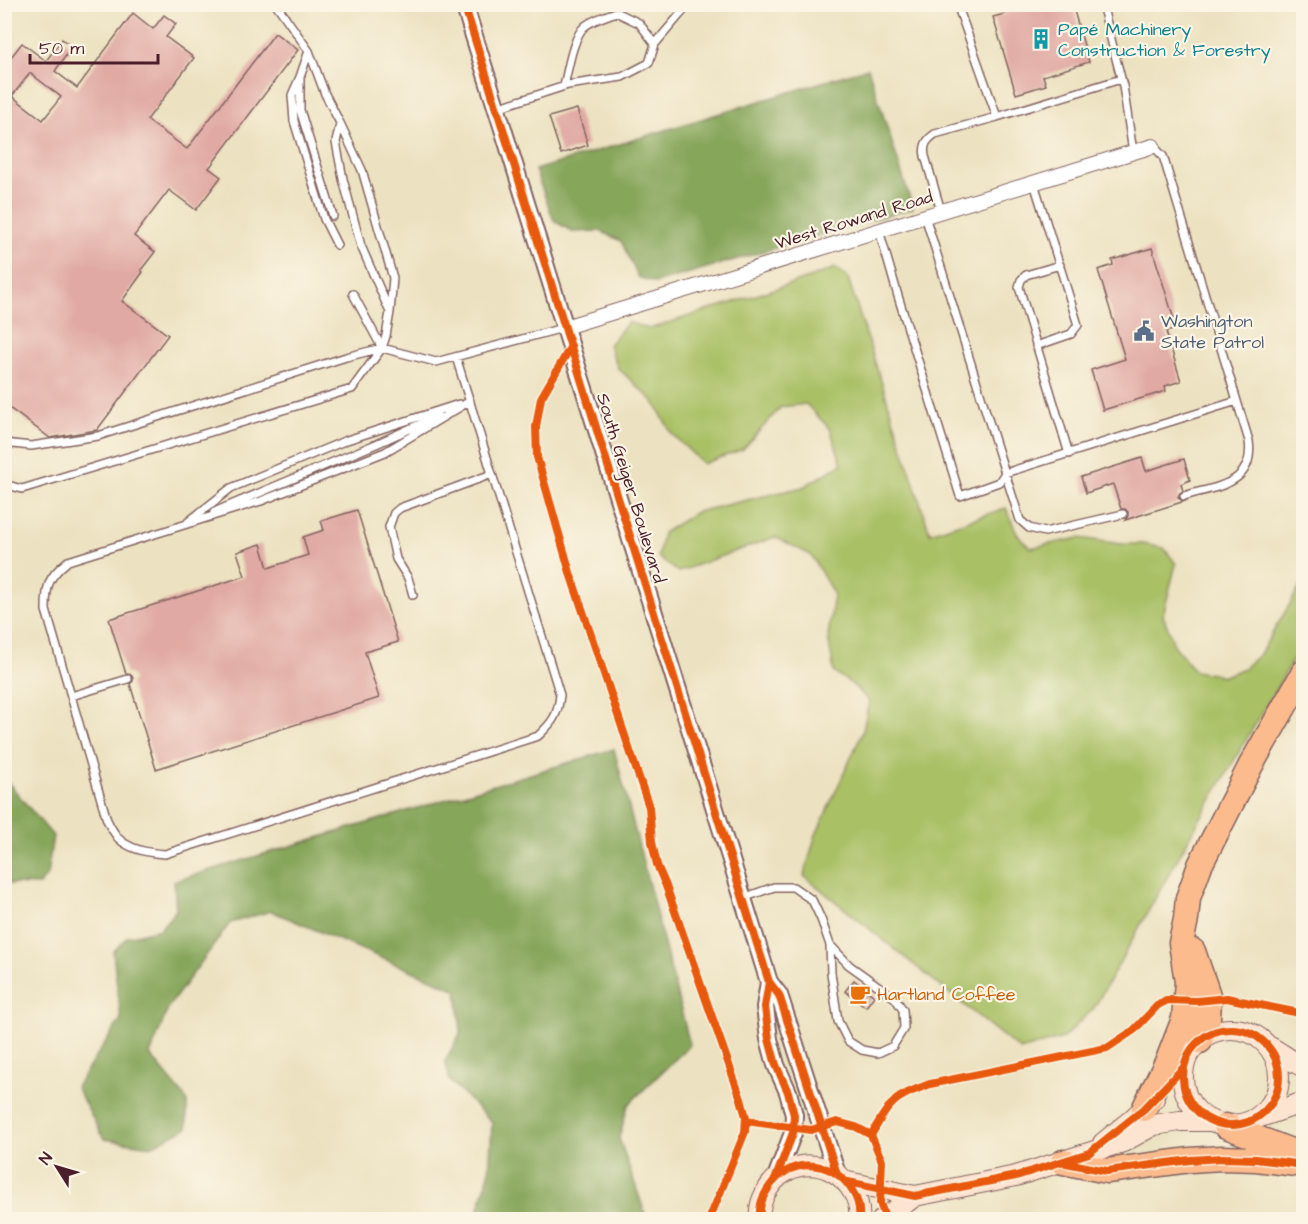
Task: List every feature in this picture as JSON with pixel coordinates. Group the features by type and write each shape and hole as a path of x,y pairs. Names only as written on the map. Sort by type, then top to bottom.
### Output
{"highway":[{"path":"1144,1109 1168,1060 1184,1019 1187,982 1181,943 1188,898 1200,865 1251,765 1304,672"},
{"path":"1186,919 1193,954 1209,998 1208,1019 1200,1041"},
{"path":"1218,1123 1304,1156"},
{"path":"1063,1162 1107,1171 1222,1158 1256,1159 1304,1165"}],"main road":[{"path":"1218,1123 1197,1112 1187,1098 1183,1082 1184,1066 1190,1052 1200,1041 1213,1033 1228,1029 1243,1030 1257,1036 1268,1046 1304,1067"},
{"path":"1258,1118 1270,1107 1278,1092 1280,1075 1276,1059 1268,1046"},
{"path":"1089,1153 1144,1109 1184,1066"},
{"path":"842,1178 882,1190 915,1196 1016,1176 1123,1142 1154,1125 1180,1121 1243,1125 1304,1102"},
{"path":"758,1218 762,1198 771,1183 784,1172 800,1166 818,1166 842,1178 856,1197 859,1220"},
{"path":"882,1220 915,1196"}],"street":[{"name":"South Geiger Boulevard","path":"464,4 769,982 779,995 842,1178"},
{"name":"West Rowand Road","path":"566,327 1153,146"},
{"name":"South Geiger Boulevard","path":"769,982 765,1007 769,1039 794,1114 793,1133 775,1180"}],"lane":[{"path":"4,484 22,489 352,389 382,348 390,312 393,278 362,170 325,94 309,51 276,4"},
{"path":"497,108 564,86 622,77 649,63 656,44 689,4"},
{"path":"957,4 997,117"},
{"path":"1102,4 1121,79 1133,152"},
{"path":"564,86 576,41 583,27 599,18 616,12 639,23 656,44"},
{"path":"309,51 292,95 294,121 324,219 337,245"},
{"path":"300,77 300,110 333,216"},
{"path":"941,212 923,149 928,138 934,134 1121,79"},
{"path":"340,123 336,142 343,179 361,246 390,312"},
{"path":"1153,146 1163,156 1251,452 1245,471 1234,480 1184,495"},
{"path":"1034,183 1078,325 1071,334 1036,346"},
{"path":"925,216 1020,520 1029,528 1045,532 1123,514"},
{"path":"879,230 960,496 999,482 1005,473 1237,401"},
{"path":"1060,265 1026,275 1019,287 1069,454"},
{"path":"353,294 382,348"},
{"path":"4,443 31,446 98,436 346,357 382,348 436,362 566,327"},
{"path":"456,357 470,401 560,695 558,709 552,723 538,736 165,854 148,853 131,848 117,837 107,820 46,610 46,590 54,572 68,561 261,501 385,452 470,401"},
{"path":"183,526 231,488 347,440 470,401"},
{"path":"413,595 408,578 396,559 389,527 394,513 400,508 492,474"},
{"path":"71,696 128,679"},
{"path":"743,898 774,887 793,887 812,900 830,945 831,973 838,1021 848,1041 861,1050 878,1053 893,1046 904,1028 903,1010 895,998 849,965 830,945"}],"green space":[{"path":"868,68 913,208 655,283 638,277 621,241 600,231 573,232 554,221 535,170"},
{"path":"835,268 848,278 930,533 1006,508 1017,534 1030,548 1079,538 1164,548 1176,564 1163,615 1174,645 1195,671 1224,676 1244,668 1260,654 1303,582 1303,643 1193,831 1094,1008 1063,1038 1020,1050 804,876 815,837 863,731 869,701 853,685 834,672 828,637 834,595 811,555 775,537 678,572 658,557 663,533 696,512 803,487 842,464 830,429 806,404 781,407 743,449 703,464 672,434 654,402 618,368 609,345 628,322 649,329"},
{"path":"614,749 690,1045 628,1105 619,1138 647,1219 476,1219 489,1173 492,1122 450,1081 445,1061 461,1032 457,990 271,911 230,923 169,1006 150,1055 187,1100 187,1128 151,1146 104,1139 76,1087 121,1019 113,952 127,937 160,929 176,910 174,881"},
{"path":"5,779 53,836 47,875 39,885 10,884 5,879"}],"building":[{"name":"Papé Machinery Construction & Forestry","path":"1006,4 1072,4 1089,62 1043,76 1046,85 1016,94 993,17 1008,13"},
{"path":"133,13 153,29 164,15 176,24 166,37 194,58 147,120 187,149 275,33 298,50 209,168 221,177 196,210 169,190 134,236 155,252 122,301 168,335 97,430 50,438 4,404 4,66 22,43 46,61 62,39 72,47 55,71 77,88","holes":["30,73 61,97 43,120 12,96"]},
{"path":"577,109 588,145 561,154 549,117"},
{"name":"Washington State Patrol","path":"1152,248 1177,329 1166,332 1181,381 1165,386 1166,391 1103,410 1091,370 1125,359 1098,270 1113,265 1112,260"},
{"path":"1142,458 1146,471 1184,459 1190,480 1181,484 1183,491 1178,497 1185,501 1125,520 1128,512 1121,509 1113,484 1086,493 1081,477"},
{"path":"357,510 398,642 365,652 379,698 156,769 130,684 133,677 126,674 109,619 245,576 237,552 261,544 268,568 308,555 303,537 324,530 321,521"},
{"name":"Hartland Coffee","path":"854,980 874,996 866,1007 845,991"}],"cycle path":[{"path":"464,4 769,982 779,995 837,1174"},
{"path":"571,346 541,398 536,427 537,457 571,576 649,807 652,842 657,865 746,1117 745,1132 709,1220"},
{"path":"769,982 765,1007 769,1039 794,1115 793,1133 775,1180"},
{"path":"871,1135 890,1105 911,1092 930,1084 1107,1048 1134,1030 1158,1005 1168,1000 1197,1001 1227,998 1304,1014"},
{"path":"1231,1029 1249,1033 1265,1043 1275,1059 1279,1077 1275,1095 1265,1111 1249,1121 1231,1125 1213,1121 1197,1111 1187,1095 1183,1077 1187,1059 1197,1043 1213,1033 1231,1029"},
{"path":"848,1182 915,1196 1016,1176 1089,1153 1144,1109 1184,1067"},
{"path":"746,1121 811,1130 837,1122 856,1127 871,1135 882,1161 880,1203 886,1220"},
{"path":"1066,1163 1107,1171 1222,1158 1256,1159 1304,1165"},
{"path":"760,1220 763,1198 775,1180 785,1172 810,1165 834,1172 844,1180 856,1198 859,1220"}],"place":[{"name":"Papé Machinery Construction & Forestry","path":"1041,39"},
{"name":"Washington State Patrol","path":"1144,331"},
{"name":"Hartland Coffee","path":"860,994"}]}
